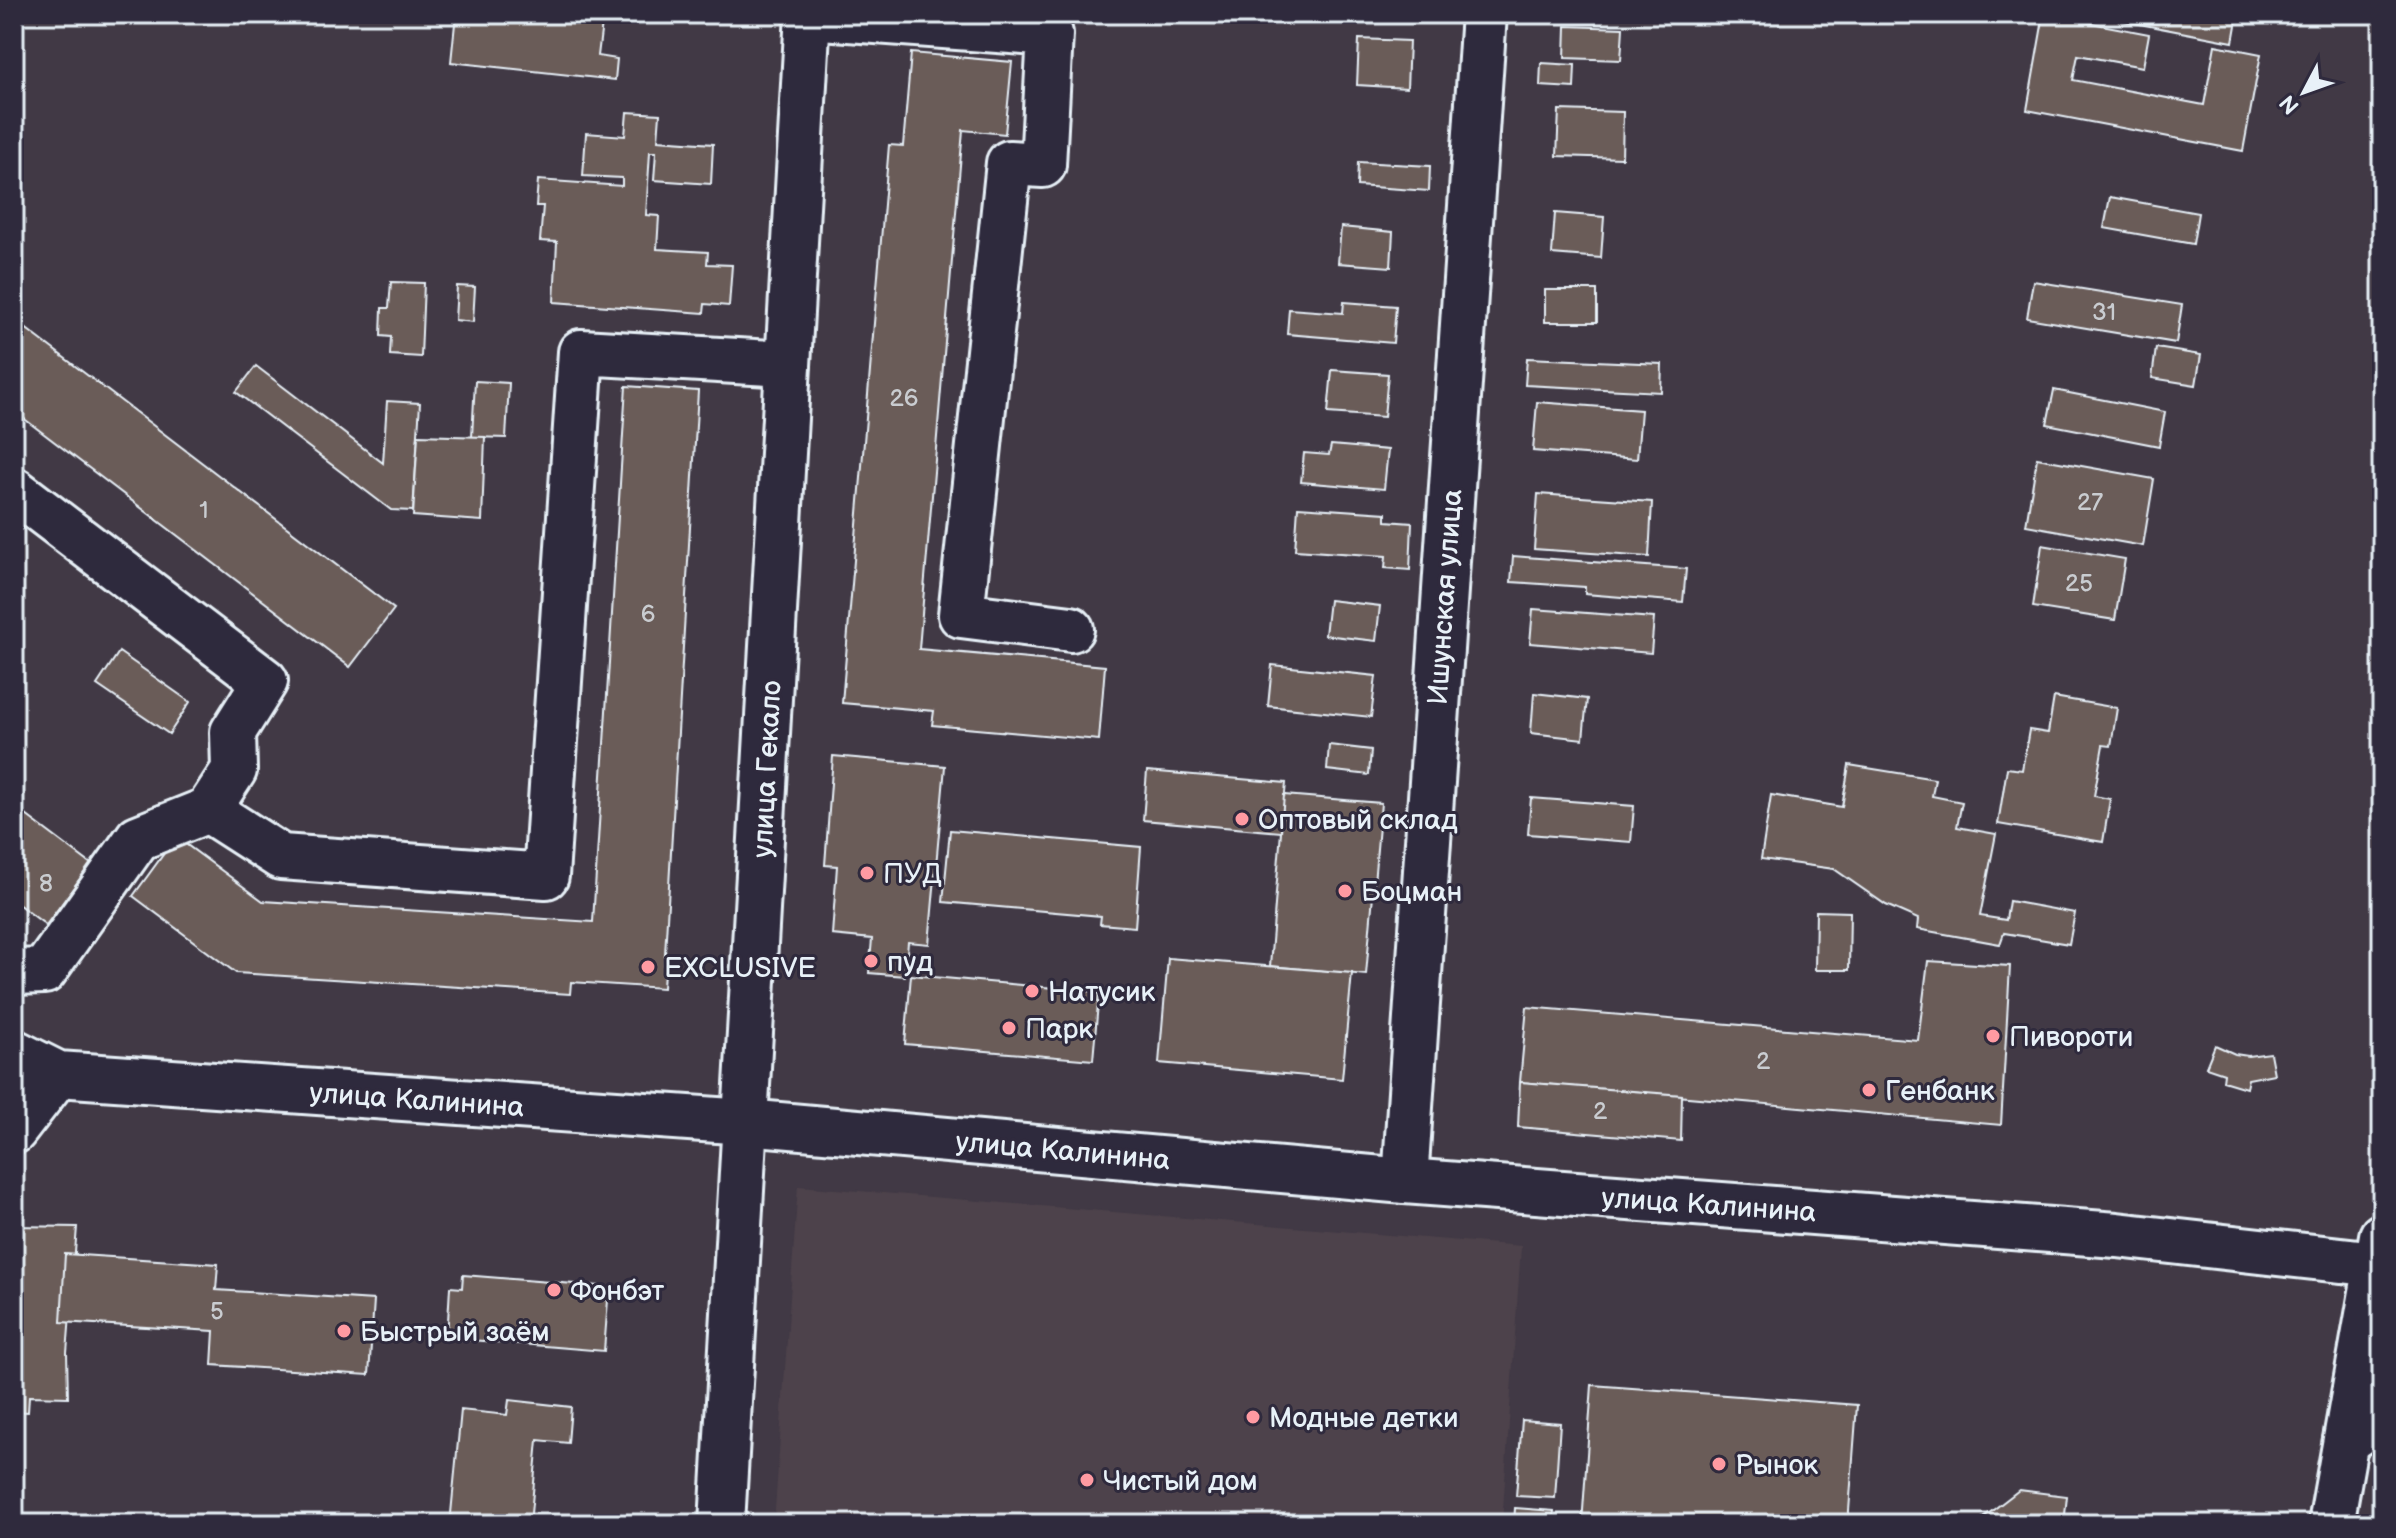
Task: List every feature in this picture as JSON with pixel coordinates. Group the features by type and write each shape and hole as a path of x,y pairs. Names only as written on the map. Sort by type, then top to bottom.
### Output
{"main road":[{"name":"Ишунская улица","path":"1405,1181 1484,14"},
{"name":"улица Гекало","path":"722,1524 808,15"},
{"path":"808,15 1050,34 1043,165 1009,163 961,615 1071,629"},
{"path":"208,810 281,857 546,876 581,352 788,364"},
{"path":"14,490 265,681 233,732 234,770 208,810 138,838 44,971 14,972"},
{"name":"улица Калинина","path":"14,1052 58,1074 746,1122 1405,1181 2117,1235 2380,1250"},
{"path":"14,1131 58,1074"},
{"path":"2331,1524 2380,1250"},
{"path":"2346,1441 2382,1417"}],"shaded area":[{"path":"798,1186 1521,1246 1502,1524 774,1524"}],"building":[{"path":"456,14 603,15 598,56 617,59 615,80 451,62"},
{"path":"2044,14 2149,34 2143,67 2078,55 2073,80 2204,105 2215,45 2261,54 2243,151 2027,110"},
{"path":"2109,14 2238,14 2233,42 2108,18"},
{"path":"1566,26 1623,28 1621,60 1565,58"},
{"path":"1359,39 1409,41 1407,88 1357,85"},
{"path":"911,53 1012,62 1005,134 963,130 919,649 1105,666 1099,740 932,725 934,711 842,703 889,145 903,146"},
{"path":"1541,63 1575,65 1574,88 1540,86"},
{"path":"1559,110 1623,112 1622,158 1557,156"},
{"path":"627,112 660,114 658,140 713,144 711,184 654,180 656,152 650,152 646,215 659,216 657,249 708,252 707,264 732,265 729,306 705,304 704,313 554,302 557,242 540,241 543,206 536,206 538,180 622,186 622,178 583,176 586,133 625,136"},
{"path":"1358,162 1430,166 1429,191 1357,186"},
{"path":"2110,197 2198,213 2193,244 2104,228"},
{"path":"1555,213 1604,217 1601,258 1552,254"},
{"path":"1341,227 1393,232 1391,267 1338,263"},
{"path":"2033,281 2182,305 2176,343 2027,318"},
{"path":"391,282 424,283 421,357 390,355 391,337 381,336 382,308 389,308"},
{"path":"457,286 475,287 473,322 455,320"},
{"path":"1545,290 1597,290 1597,322 1545,322"},
{"path":"1344,302 1396,306 1393,343 1287,334 1289,309 1343,313"},
{"path":"24,327 394,609 350,667 14,411 14,340"},
{"path":"2156,348 2201,355 2196,385 2152,378"},
{"path":"1527,358 1662,364 1661,392 1525,385"},
{"path":"256,366 383,463 387,401 420,403 413,511 391,510 236,392"},
{"path":"1332,370 1388,374 1384,417 1328,413"},
{"path":"475,381 509,383 506,438 472,437"},
{"path":"626,386 698,391 663,988 571,982 570,994 236,973 133,896 176,837 263,901 593,922"},
{"path":"2054,390 2165,412 2159,446 2047,424"},
{"path":"1537,402 1641,410 1637,459 1533,451"},
{"path":"418,435 485,437 482,521 413,516"},
{"path":"1331,445 1388,450 1384,489 1301,482 1304,453 1329,455"},
{"path":"2037,458 2154,479 2143,546 2026,525"},
{"path":"1538,494 1652,502 1649,557 1534,549"},
{"path":"1298,507 1386,513 1386,521 1412,523 1410,570 1385,568 1386,556 1295,550"},
{"path":"2042,545 2125,559 2115,620 2033,607"},
{"path":"1513,556 1686,569 1683,602 1585,594 1585,587 1511,582"},
{"path":"1329,600 1380,606 1376,641 1325,635"},
{"path":"1533,609 1654,618 1651,653 1530,643"},
{"path":"119,652 190,702 169,734 97,685"},
{"path":"1272,665 1376,676 1371,717 1268,706"},
{"path":"1534,693 1587,699 1583,739 1531,733"},
{"path":"2054,697 2117,708 2111,746 2103,745 2094,796 2110,799 2103,842 1998,824 2007,768 2022,770 2029,730 2048,733"},
{"path":"1329,745 1371,750 1369,775 1327,770"},
{"path":"833,756 945,766 929,944 908,942 905,976 869,973 872,939 832,935 837,866 825,865"},
{"path":"1849,765 1935,779 1932,796 1962,802 1957,827 1996,834 1980,916 2006,920 2009,901 2075,913 2069,944 2004,933 2000,944 1917,929 1918,919 1886,905 1834,869 1761,859 1771,795 1842,807"},
{"path":"1147,771 1286,783 1281,832 1143,820"},
{"path":"1284,795 1381,803 1366,975 1270,966"},
{"path":"1531,798 1634,806 1631,842 1528,834"},
{"path":"14,806 91,864 46,925 14,901"},
{"path":"950,830 1141,847 1135,927 1100,924 1101,916 943,902"},
{"path":"1816,911 1850,912 1849,970 1815,970"},
{"path":"1168,958 1352,973 1342,1079 1159,1063"},
{"path":"1928,961 2010,966 2001,1125 1520,1082 1527,1007 1918,1040"},
{"path":"911,975 1099,992 1093,1060 905,1044"},
{"path":"2215,1045 2248,1056 2270,1053 2274,1074 2248,1079 2246,1088 2223,1081 2224,1073 2206,1067"},
{"path":"1520,1082 1682,1095 1681,1141 1518,1127"},
{"path":"14,1226 77,1227 67,1353 68,1397 29,1396 28,1412 14,1411"},
{"path":"65,1254 218,1264 216,1290 374,1300 369,1375 212,1365 214,1331 61,1322"},
{"path":"463,1275 599,1286 598,1299 608,1300 604,1351 447,1338 450,1287 462,1288"},
{"name":"Рынок","path":"1592,1385 1857,1405 1848,1524 1582,1524"},
{"path":"509,1400 571,1407 568,1443 538,1440 530,1524 450,1524 461,1410 507,1415"},
{"path":"1522,1420 1560,1423 1555,1498 1516,1496"},
{"path":"2019,1490 2067,1496 2064,1524 1975,1524"},
{"path":"1515,1508 1554,1511 1553,1524 1514,1524"}],"place":[{"name":"Оптовый склад","path":"1242,819"},
{"name":"ПУД","path":"867,873"},
{"name":"Боцман","path":"1345,891"},
{"name":"пуд","path":"871,961"},
{"name":"EXCLUSIVE","path":"648,967"},
{"name":"Натусик","path":"1032,991"},
{"name":"Парк","path":"1009,1028"},
{"name":"Пивороти","path":"1993,1036"},
{"name":"Генбанк","path":"1869,1090"},
{"name":"Фонбэт","path":"554,1290"},
{"name":"Быстрый заём","path":"344,1331"},
{"name":"Модные детки","path":"1253,1417"},
{"name":"Рынок","path":"1719,1464"},
{"name":"Чистый дом","path":"1087,1480"}]}
